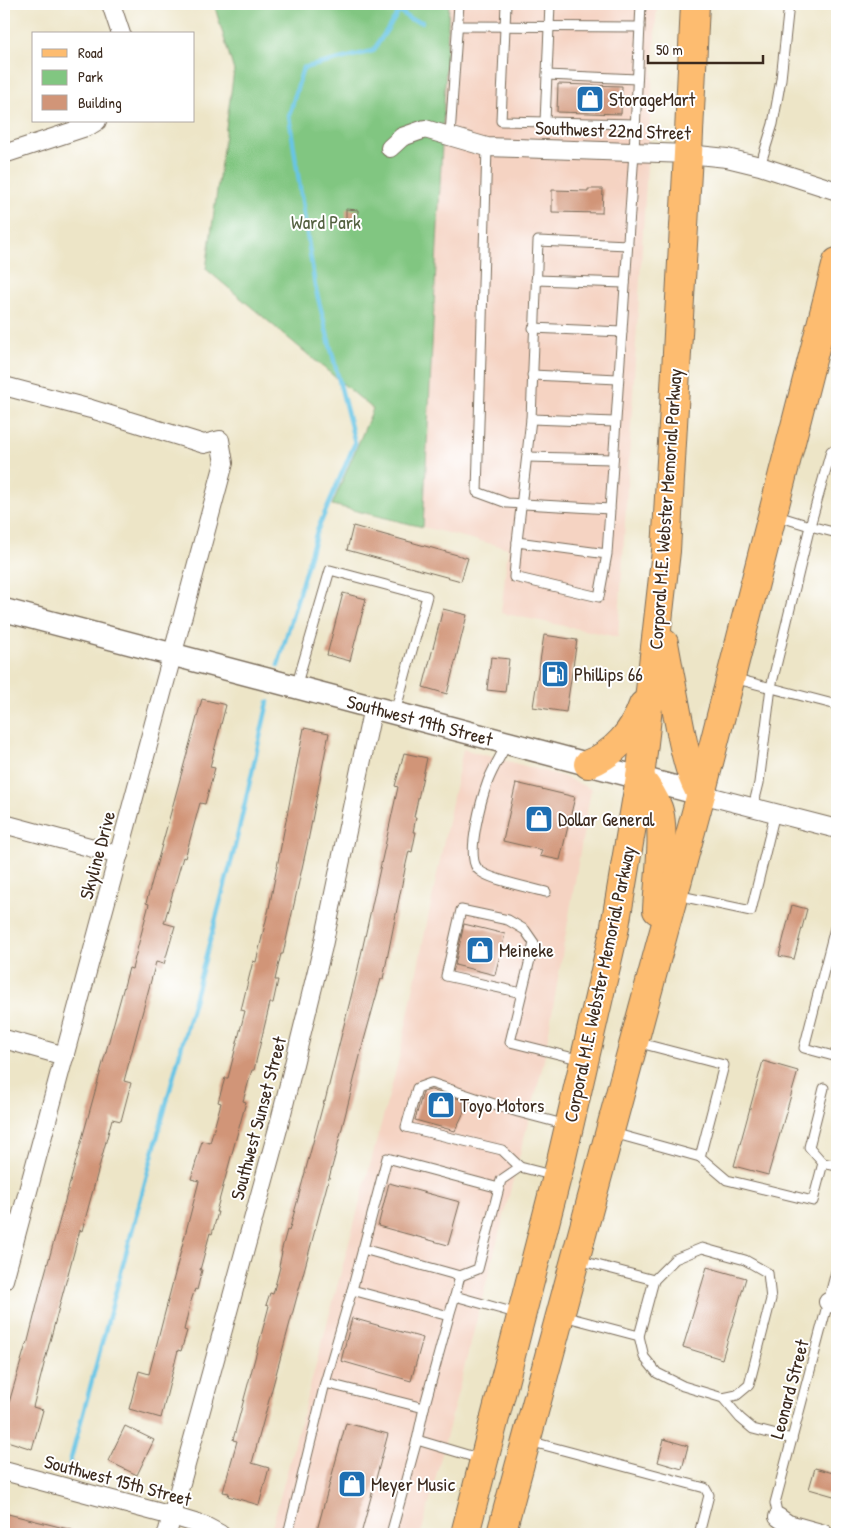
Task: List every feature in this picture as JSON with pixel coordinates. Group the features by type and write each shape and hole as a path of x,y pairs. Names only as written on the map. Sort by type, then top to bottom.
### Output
{"main road":[{"name":"Corporal M.E. Webster Memorial Parkway","path":"465,1534 557,1177 614,932 640,778 666,551 695,4"},
{"path":"501,1534 701,794 837,262"},
{"path":"659,617 688,763 693,781 701,794"},
{"path":"588,764 607,754 623,740 638,720 651,680"},
{"path":"640,778 651,793 659,809 661,824 656,959"}],"street":[{"path":"111,4 120,32"},
{"path":"4,154 89,126 95,122"},
{"name":"Southwest 22nd Street","path":"390,148 402,137 424,129 487,146 688,154 727,158 760,166 837,191"},
{"name":"Skyline Drive","path":"4,386 91,409 204,444 220,440 224,463 64,1056 7,1255 4,1280"},
{"name":"Southwest 19th Street","path":"4,610 837,829"},
{"name":"Southwest Sunset Street","path":"167,1534 279,1125 323,946 373,707"},
{"path":"4,824 119,855"},
{"path":"4,1039 64,1056"},
{"name":"Southwest 15th Street","path":"4,1471 172,1516 204,1526 220,1534"},
{"path":"778,1518 788,1524 824,1534"}],"lane":[{"path":"450,135 459,4"},
{"path":"506,4 501,121 635,124"},
{"path":"545,122 550,4"},
{"path":"628,245 538,242 531,419 514,577 599,597 607,554 615,422 622,332 625,283 628,245 634,152 642,4"},
{"path":"760,166 774,123 789,4"},
{"path":"457,26 549,25 640,28"},
{"path":"547,75 637,79"},
{"path":"487,146 477,492 508,503 610,509"},
{"path":"536,280 625,283"},
{"path":"534,328 622,332"},
{"path":"532,375 618,379"},
{"path":"531,419 615,422"},
{"path":"754,807 759,783 771,687 810,526 831,451"},
{"path":"527,457 613,459"},
{"path":"772,515 837,533"},
{"path":"517,542 607,554"},
{"path":"296,687 330,570 427,596 395,713"},
{"path":"730,678 837,705"},
{"path":"507,743 488,781 480,807 474,837 473,859 477,868 487,876 546,892"},
{"path":"674,894 751,912 775,813"},
{"path":"522,993 446,976 461,910 508,920 525,930 534,943 522,993 510,1042 584,1060"},
{"path":"837,920 804,1048 837,1057"},
{"path":"634,1042 724,1065 700,1157"},
{"path":"557,1177 520,1167 502,1150 406,1127 417,1088 431,1083 518,1112 569,1126"},
{"path":"824,1088 808,1148 823,1163 837,1166"},
{"path":"609,1132 700,1157 727,1180 813,1201 823,1163"},
{"path":"288,1534 325,1383 387,1158 499,1188"},
{"path":"363,1249 460,1276 478,1269 501,1180 520,1167"},
{"path":"702,1248 745,1260 768,1273 771,1299 749,1385 737,1395 723,1398 683,1386 657,1373 644,1358 639,1336 654,1280 675,1259 702,1248"},
{"path":"575,1259 654,1280"},
{"name":"Leonard Street","path":"778,1518 776,1502 792,1439 833,1303 837,1268"},
{"path":"391,1534 460,1276"},
{"path":"352,1290 449,1316"},
{"path":"455,1296 521,1315"},
{"path":"560,1316 639,1336"},
{"path":"325,1383 424,1408"},
{"path":"723,1398 740,1418 753,1429 792,1439"},
{"path":"417,1440 484,1459"},
{"path":"526,1441 705,1488 709,1495 699,1534"}],"shaded area":[{"name":"StorageMart","path":"449,4 657,4 618,637 501,613 508,548 423,527"},
{"path":"463,749 562,776 591,789 543,1065 421,1534 270,1534 399,1058"}],"green space":[{"name":"Ward Park","path":"214,4 449,4 423,527 332,505 373,409 206,269 234,71"}],"building":[{"name":"StorageMart","path":"558,84 622,86 621,114 557,112"},
{"path":"588,189 603,189 602,213 552,212 552,190 588,191"},
{"path":"346,209 358,210 358,224 346,223"},
{"path":"353,526 468,558 461,581 347,550"},
{"path":"343,593 366,599 350,661 327,655"},
{"path":"443,609 467,615 447,694 423,687"},
{"name":"Phillips 66","path":"544,635 577,640 566,712 533,707"},
{"path":"491,657 509,659 505,692 487,690"},
{"path":"202,699 226,705 210,767 215,768 205,804 200,803 164,923 175,926 164,964 156,962 124,1081 131,1083 121,1121 112,1119 51,1337 33,1407 43,1410 32,1449 4,1440 4,1431 9,1414 6,1413 27,1345 129,968 132,969 149,904 146,903"},
{"path":"304,728 329,733 308,841 283,954 281,954 275,980 278,980 273,1003 270,1003 254,1070 252,1070 243,1101 246,1102 216,1212 218,1212 200,1270 202,1270 197,1290 195,1289 190,1304 184,1330 187,1331 181,1351 178,1350 161,1418 129,1409 139,1371 149,1374 199,1181 191,1179 202,1141 210,1143 221,1103 218,1102 225,1078 228,1078 245,1011 241,1010 253,961 256,962 269,908"},
{"path":"404,753 427,758 414,817 416,817 413,832 416,832 412,852 409,851 406,864 383,979 381,979 364,1040 335,1156 252,1463 269,1468 259,1505 228,1496 229,1493 223,1492 237,1441 233,1440 269,1306 266,1305 270,1293 273,1294 280,1267 281,1252 287,1230 289,1231 325,1101 357,973 398,787 395,786"},
{"name":"Dollar General","path":"516,783 575,797 560,860 540,856 542,850 503,841"},
{"path":"792,905 807,909 794,959 779,956"},
{"name":"Meineke","path":"464,924 505,934 495,975 455,965"},
{"path":"763,1061 798,1071 768,1175 734,1166"},
{"name":"Toyo Motors","path":"431,1090 463,1100 464,1112 455,1131 415,1120 423,1092"},
{"path":"389,1183 460,1202 448,1245 378,1226"},
{"path":"707,1267 746,1278 722,1359 683,1347"},
{"path":"352,1318 423,1338 411,1381 341,1361"},
{"name":"Meyer Music","path":"346,1423 388,1434 361,1534 316,1534"},
{"path":"125,1426 154,1440 137,1475 108,1461"},
{"path":"664,1439 688,1446 682,1469 658,1462"},
{"path":"815,1468 837,1474 837,1497 809,1489"},
{"path":"4,1513 72,1530 71,1534 4,1534"}],"waterway":[{"path":"278,665 317,531 355,443 315,286 289,116 303,68 373,51 404,4"},
{"path":"399,11 410,19 422,22"},
{"path":"70,1462 234,851 268,702"}],"place":[{"name":"StorageMart","path":"590,99"},
{"name":"Phillips 66","path":"555,674"},
{"name":"Dollar General","path":"539,819"},
{"name":"Meineke","path":"480,950"},
{"name":"Toyo Motors","path":"441,1105"},
{"name":"Meyer Music","path":"352,1484"}]}
